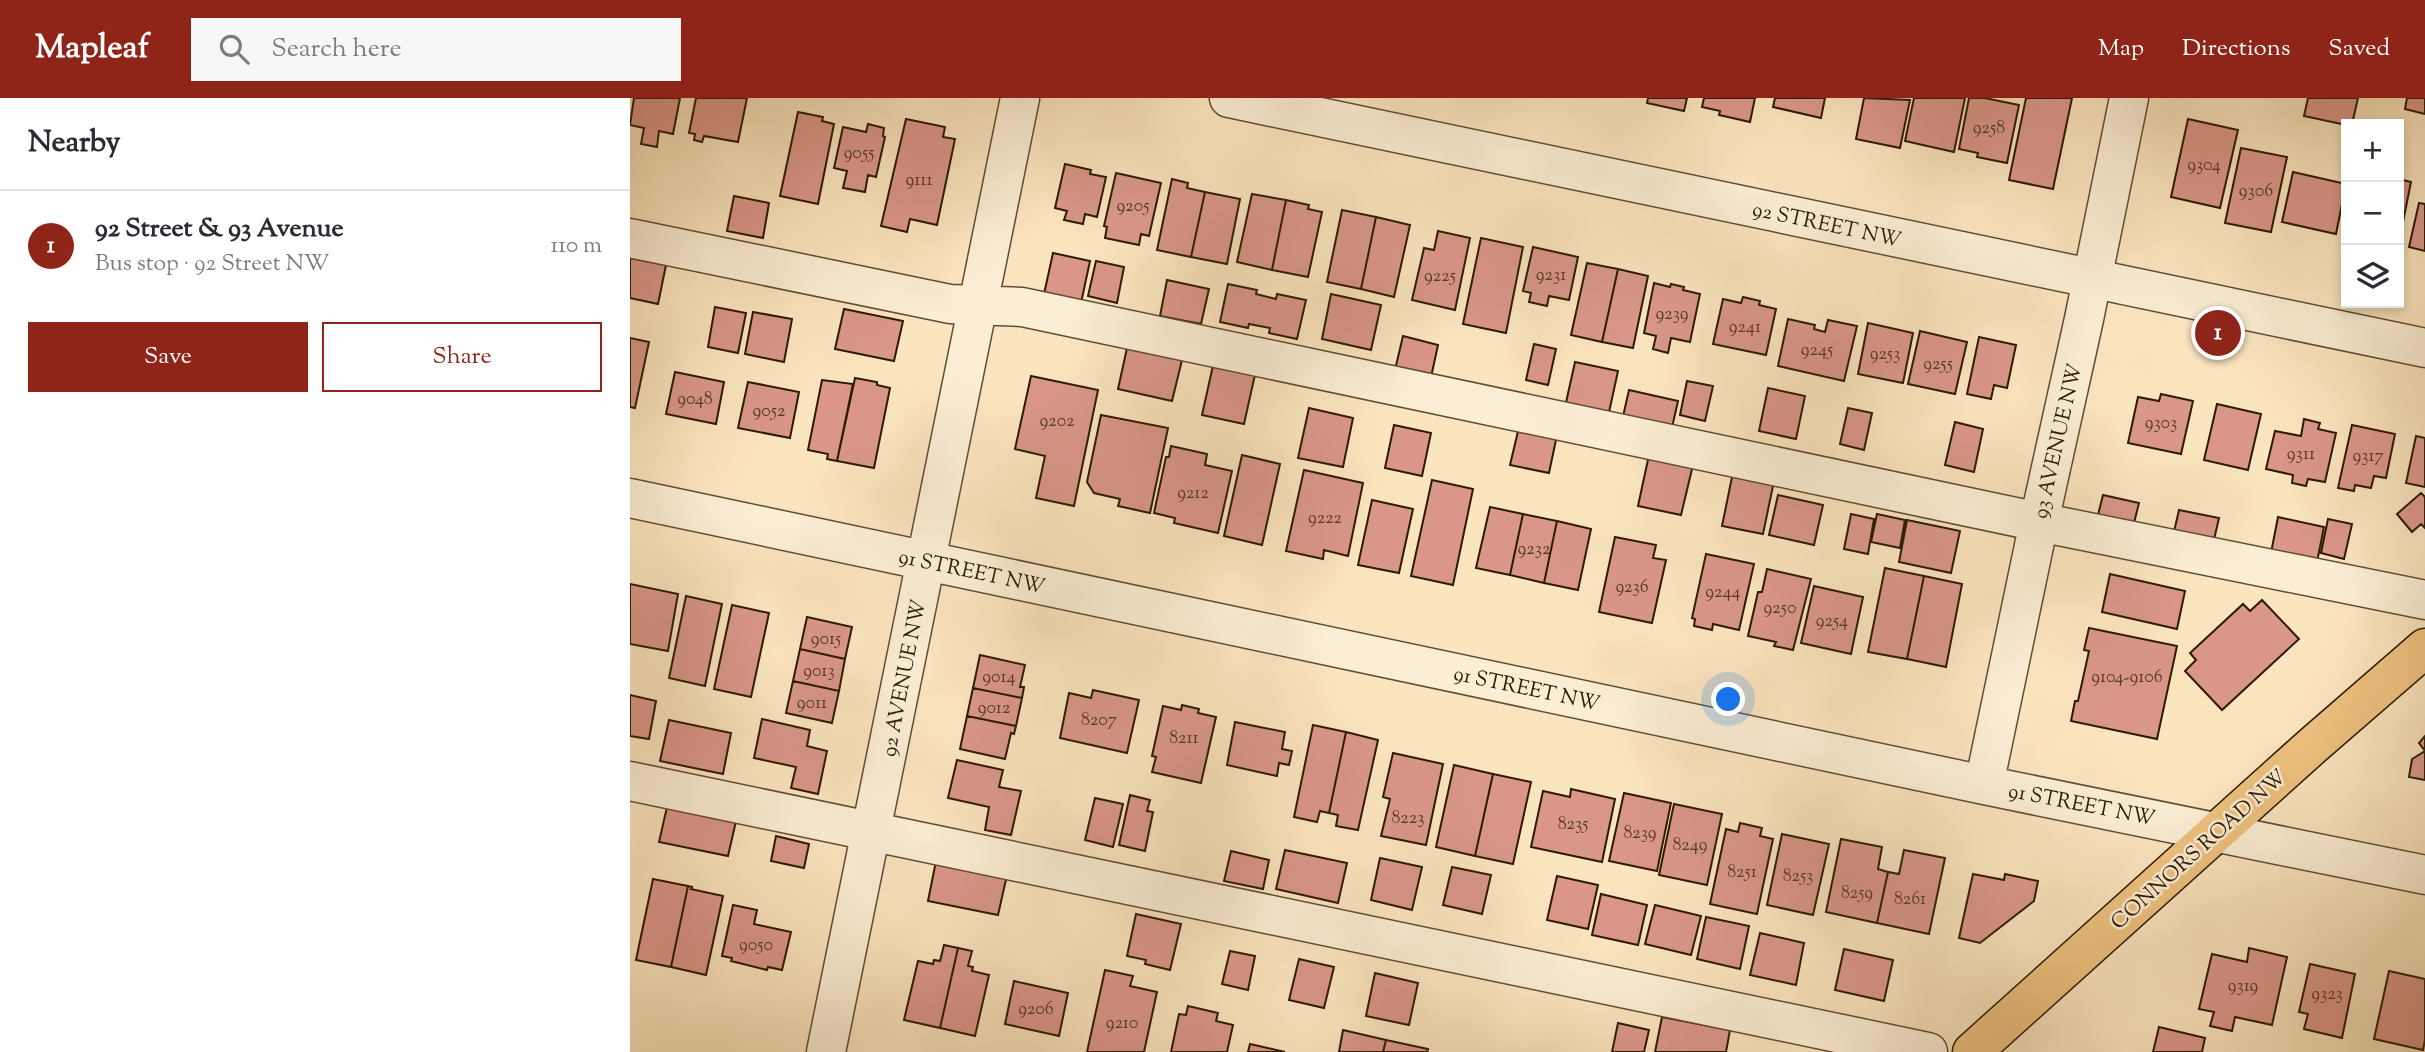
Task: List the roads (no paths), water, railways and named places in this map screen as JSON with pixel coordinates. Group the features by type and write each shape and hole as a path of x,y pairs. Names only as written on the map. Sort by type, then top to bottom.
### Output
{"main road":[{"name":"CONNORS ROAD NW","path":"1972,1052 2425,648"}],"street":[{"name":"92 AVENUE NW","path":"826,1052 1020,98"},
{"name":"92 STREET NW","path":"1229,98 2425,348"},
{"name":"93 AVENUE NW","path":"1984,785 2129,98"},
{"path":"630,238 950,304 1022,307 2039,522 2425,600"},
{"name":"91 STREET NW","path":"630,498 1984,785 2425,875"},
{"path":"630,781 1928,1052"}],"place":[{"name":"92 Street & 93 Avenue","path":"2218,333"}]}
